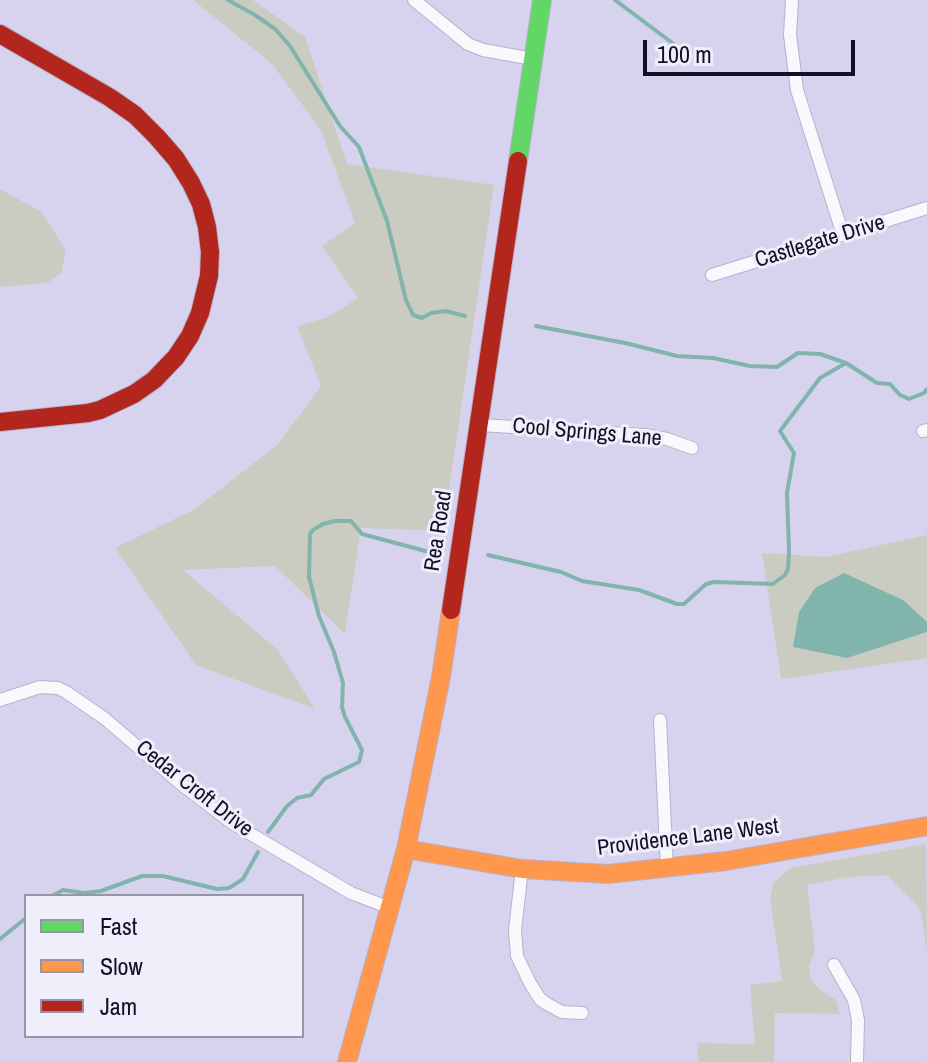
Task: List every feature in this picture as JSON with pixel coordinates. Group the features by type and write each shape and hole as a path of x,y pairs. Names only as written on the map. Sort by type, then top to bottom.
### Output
{"street":[{"path":"414,0 468,44 483,50 533,59"},
{"name":"Rea Road","path":"347,1062 406,849 441,677 542,0"},
{"path":"792,0 791,45 797,90 843,235"},
{"path":"0,34 109,97 135,115 157,137 176,159 201,204 210,252 207,289 190,336 176,357 154,380 134,394 100,410 0,422"},
{"name":"Castlegate Drive","path":"712,275 927,208"},
{"name":"Cool Springs Lane","path":"480,425 645,435 692,448"},
{"name":"Cedar Croft Drive","path":"0,700 40,687 58,688 66,692 104,718 232,823 351,893 390,908"},
{"path":"660,720 667,868"},
{"name":"Providence Lane West","path":"406,849 522,869 608,874 761,855 927,826"},
{"path":"522,869 515,930 517,956 530,983 547,1004 562,1012 582,1013"},
{"path":"834,965 854,1000 858,1020 857,1062"}],"shaded area":[{"path":"193,0 253,0 305,37 347,164 494,185 443,531 361,528 345,634 275,566 183,570 278,650 315,709 196,665 115,548 195,509 277,445 321,386 297,326 328,317 358,298 322,246 355,223 321,130 272,64"},
{"path":"0,189 42,212 66,251 61,273 47,283 0,287"},
{"path":"927,535 927,658 781,679 762,553 826,557"},
{"path":"844,573 903,600 927,622 927,632 847,658 793,647 799,612 815,588"},
{"path":"926,844 927,949 920,909 886,875 849,877 807,885 815,950 809,966 811,978 819,989 836,1000 840,1014 775,1013 774,1062 698,1062 697,1043 755,1044 750,985 782,981 770,898 774,882 791,868"}],"waterway":[{"path":"228,0 275,29 290,46 340,126 359,147 387,221 406,300 413,315 422,318 446,311 465,316"},
{"path":"615,0 683,51"},
{"path":"536,326 677,356 713,358 750,366 777,367 798,353 820,354 846,363 877,383 890,384 900,395 909,399 927,389"},
{"path":"488,555 561,572 582,581 639,590 677,604 684,604 706,584 714,582 773,584 788,569 787,493 794,453 780,431 820,378 846,363"},
{"path":"268,832 287,806 297,798 311,795 324,779 359,762 362,750 345,717 342,707 343,683 309,577 310,534 323,524 351,521 362,534 429,552"},
{"path":"56,894 63,890 84,893 101,891 142,876 163,876 217,889 229,888 243,879 258,852"},
{"path":"0,939 24,920"}],"traffic: fast":[{"path":"518,161 542,0"}],"traffic: slow":[{"path":"347,1062 406,849 441,677 451,610"},
{"path":"406,849 522,869 608,874 726,861 927,826"}],"traffic: jam":[{"path":"0,34 109,97 135,115 157,137 176,159 201,204 210,252 209,276 200,313 190,336 176,357 154,380 134,394 100,410 0,422"},
{"path":"451,610 518,161"}]}
